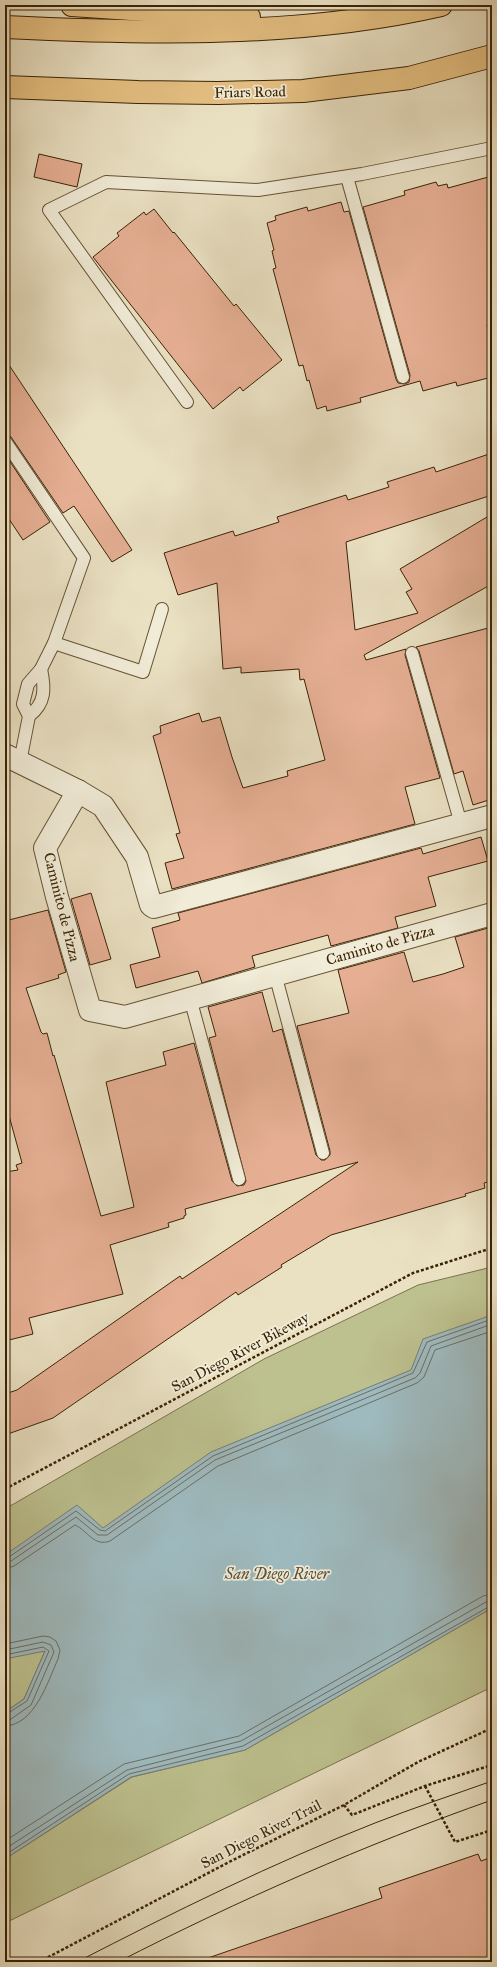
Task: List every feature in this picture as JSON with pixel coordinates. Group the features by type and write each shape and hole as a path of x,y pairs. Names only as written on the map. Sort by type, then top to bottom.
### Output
{"highway":[{"path":"72,5 338,23"},
{"path":"5,27 81,31 211,31 338,23 441,5"},
{"name":"Friars Road","path":"5,87 138,92 218,93 302,91 409,78 492,56"}],"street":[{"path":"12,758 78,791 103,806 137,857 150,905 154,906 492,816"},
{"name":"Caminito de Pizza","path":"78,791 45,848 57,897 90,1010 125,1017 492,914"}],"lane":[{"path":"187,402 49,210 106,182 258,190 347,177 492,148"},
{"path":"347,177 403,377"},
{"path":"5,441 84,558 54,643 41,669 28,684 23,704 29,716"},
{"path":"54,643 143,672 162,609"},
{"path":"412,653 461,824"},
{"path":"12,758 29,716 38,709 45,687 41,669"},
{"path":"275,974 323,1153"},
{"path":"190,998 239,1179"}],"path":[{"name":"San Diego River Bikeway","path":"5,1489 413,1273 492,1248"},
{"name":"San Diego River Trail","path":"39,1962 231,1861 344,1805 418,1762 492,1728"},
{"path":"344,1805 352,1815 425,1786 492,1765"},
{"path":"425,1786 455,1842 492,1830"}],"green space":[{"path":"492,1267 492,1369 45,1651 24,1699 5,1712 5,1509 264,1359 418,1285"},
{"path":"492,1608 492,1687 5,1923 5,1859 132,1777 245,1750"}],"water":[{"name":"San Diego River","path":"492,1315 492,1608 245,1750 131,1777 5,1859 5,1712 24,1699 45,1651 5,1659 5,1555 77,1505 103,1528 211,1452 411,1370 423,1339"}],"building":[{"path":"39,154 82,164 77,187 34,177"},
{"path":"492,176 492,324 487,325 492,342 492,377 457,386 456,382 423,391 420,381 360,398 361,402 327,411 326,406 317,409 303,365 299,366 273,269 276,268 272,251 274,250 267,223 276,220 275,216 307,207 308,211 341,202 344,212 349,211 396,379 398,383 405,384 409,382 410,375 363,207 405,195 404,191 436,182 438,186 447,184 448,188"},
{"path":"154,209 234,306 236,304 282,360 243,391 240,387 213,409 93,257 119,236 117,233 144,212 146,215"},
{"path":"5,359 132,550 112,562 74,506 63,513 11,437 5,434"},
{"path":"492,453 492,495 346,542 355,630 418,613 406,592 412,589 400,569 492,514 492,584 364,655 366,660 406,649 405,655 440,778 405,787 415,824 172,889 165,863 184,858 176,834 180,833 153,736 161,733 160,726 199,713 202,722 220,717 243,788 288,776 287,771 325,760 304,679 300,680 299,669 241,673 241,667 223,669 217,583 178,595 164,553 233,531 235,536 279,522 277,517 346,495 348,500 389,487 387,482 434,467 436,472"},
{"path":"5,454 50,522 23,540 5,513"},
{"path":"492,627 492,799 473,805 463,771 454,774 419,651 416,647"},
{"path":"481,837 488,861 428,877 436,906 395,917 398,928 331,946 328,935 252,956 255,967 202,983 198,971 136,988 130,965 160,957 152,928 180,920 178,913 421,848 423,854"},
{"path":"91,893 111,959 90,965 71,899"},
{"path":"48,910 66,972 58,975 59,978 26,988 41,1032 43,1034 47,1033 101,1216 134,1207 106,1082 166,1065 163,1052 194,1043 232,1181 237,1186 244,1185 246,1181 209,1038 216,1036 208,1007 262,992 273,1032 282,1029 316,1155 321,1160 325,1160 330,1155 330,1151 297,1026 349,1013 338,970 404,952 413,982 443,974 464,967 455,937 492,927 492,1181 484,1183 485,1188 465,1194 466,1196 331,1235 281,1265 282,1267 238,1295 236,1292 53,1418 5,1435 5,1394 17,1390 180,1276 182,1279 358,1162 185,1209 186,1215 184,1218 168,1223 169,1227 110,1245 123,1294 29,1318 33,1334 5,1341 5,1172 18,1170 16,1165 22,1163 5,1101 5,921"},
{"path":"478,1854 481,1861 492,1857 492,1962 208,1962 208,1958 382,1898 379,1888"}],"tram line":[{"path":"77,1962 261,1871 389,1817 492,1781"},
{"path":"118,1962 209,1917 302,1875 444,1817 492,1800"}]}
